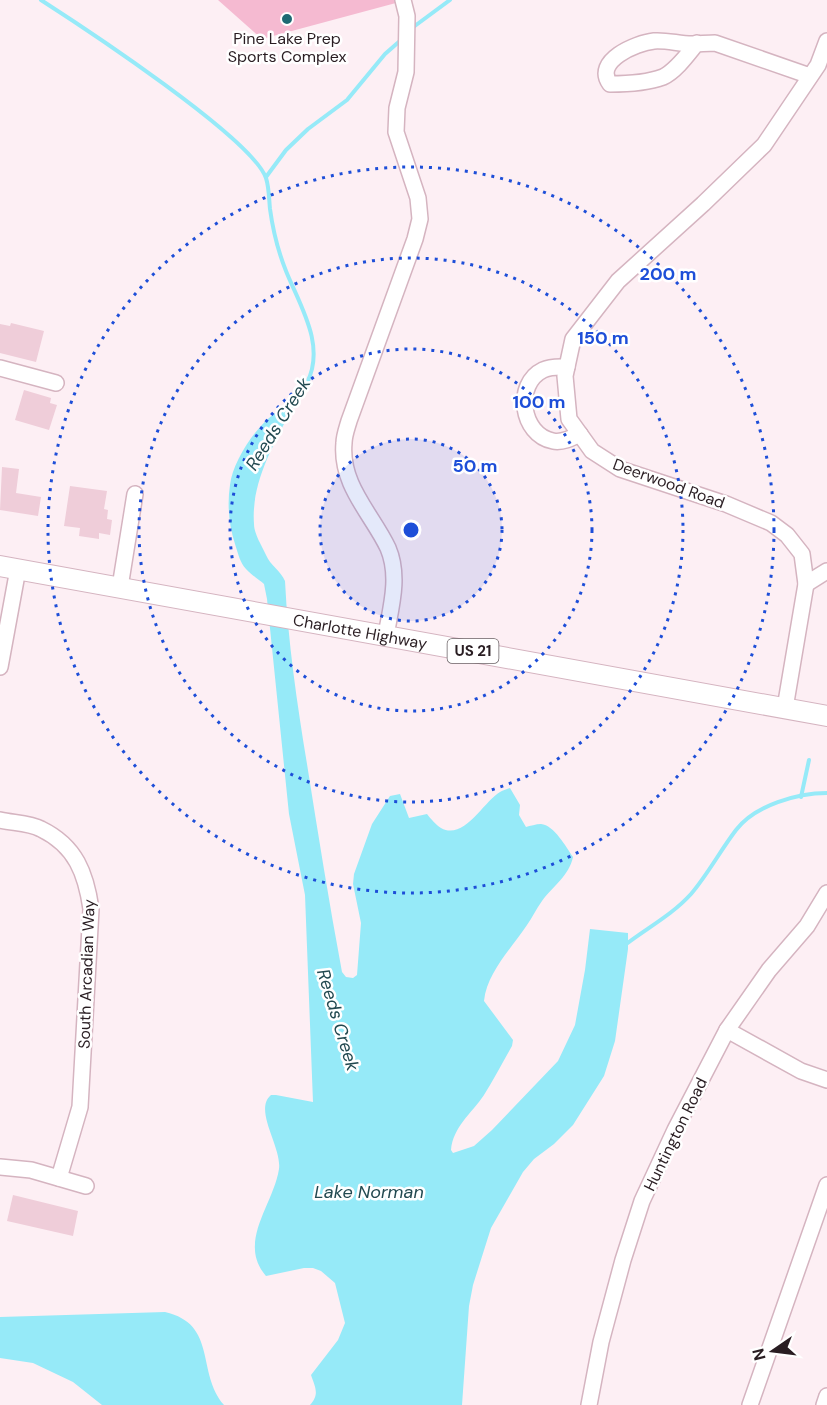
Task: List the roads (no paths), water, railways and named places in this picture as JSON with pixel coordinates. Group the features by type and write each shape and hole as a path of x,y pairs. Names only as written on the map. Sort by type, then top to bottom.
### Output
{"main road":[{"name":"Charlotte Highway","path":"9,567 827,716"}],"street":[{"path":"386,635 394,592 394,573 388,549 354,492 346,469 344,444 349,421 415,239 420,219 418,198 396,132 397,108 406,72 407,16 404,0"},
{"path":"698,43 663,77 622,84 610,84 606,78 605,70 611,60 631,48 658,41 715,43 810,75"},
{"name":"Deerwood Road","path":"785,708 806,584 802,554 787,535 771,523 726,504 620,469 592,451 569,418 565,376 573,339 618,281 764,145 818,64 827,41"},
{"path":"567,367 544,369 534,377 526,393 525,410 529,422 544,438 559,441 580,434"},
{"path":"0,368 56,383"},
{"path":"120,587 135,494"},
{"path":"0,667 9,567"},
{"path":"806,584 827,571"},
{"name":"South Arcadian Way","path":"0,820 40,828 60,840 74,855 84,872 88,887 91,909 80,1107 59,1178"},
{"name":"Huntington Road","path":"588,1405 622,1260 642,1202 675,1130 727,1030 770,970 807,927 827,893"},
{"path":"727,1030 801,1071 827,1080"},
{"path":"0,1167 31,1170 86,1186"},
{"path":"750,1405 827,1185"},
{"path":"824,1405 827,1396"}],"water":[{"name":"Lake Norman","path":"284,408 288,408 289,414 259,481 254,509 254,528 268,559 285,581 300,718 342,972 346,977 353,978 357,975 361,923 353,884 354,874 372,824 390,796 400,794 409,818 427,814 439,827 449,831 466,825 501,791 510,788 520,805 519,815 526,827 546,825 559,837 573,857 564,875 540,904 490,980 484,1001 513,1040 512,1046 484,1095 455,1134 451,1150 453,1153 474,1146 558,1061 575,1025 590,929 628,933 628,949 615,1041 604,1076 573,1125 554,1144 534,1159 523,1172 491,1228 473,1285 469,1306 462,1405 310,1405 316,1394 311,1375 338,1340 345,1323 335,1283 321,1271 313,1268 266,1276 258,1263 255,1250 259,1224 276,1183 279,1169 279,1160 266,1119 266,1102 271,1095 276,1095 313,1102 305,895 289,814 267,599 264,584 244,567 241,561 231,530 229,507 232,475 242,452 266,421"},
{"path":"165,1312 182,1318 193,1327 200,1338 210,1379 224,1405 102,1405 73,1382 33,1363 0,1358 0,1317"}],"waterway":[{"name":"Reeds Creek","path":"41,0 200,111 254,160 266,178 276,241 309,326 314,354 307,383 287,413"},
{"path":"412,28 450,0"},
{"path":"266,177 286,150 308,129 347,100 385,54 401,40"},
{"path":"801,797 809,760"},
{"path":"625,945 684,902 744,821 765,807 778,802 803,795 827,793"}],"place":[{"name":"Pine Lake Prep Sports Complex","path":"287,19"}]}
